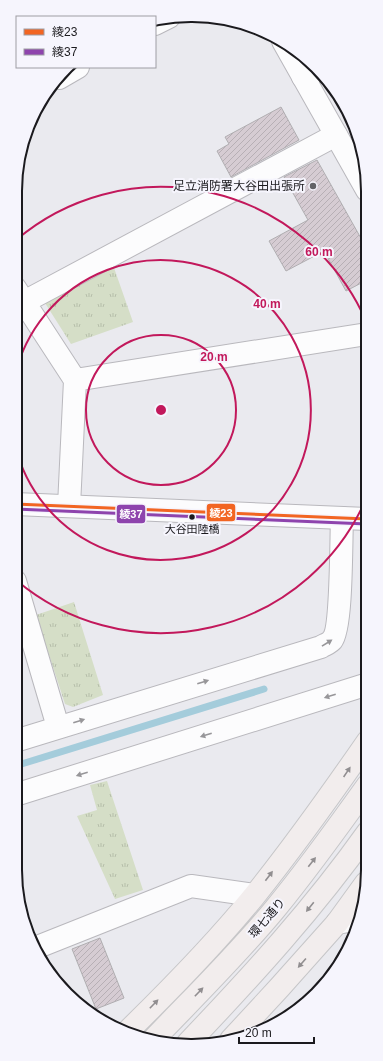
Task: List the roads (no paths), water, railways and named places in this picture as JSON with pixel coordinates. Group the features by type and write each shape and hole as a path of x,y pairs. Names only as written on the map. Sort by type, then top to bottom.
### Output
{"main road":[{"path":"131,1028 195,963 254,895 333,792 361,751"},
{"name":"環七通り","path":"157,1036 230,960 275,909 316,857 361,795"},
{"path":"192,1039 250,978 294,927 343,867 361,842"},
{"path":"238,1032 337,923 360,891"}],"street":[{"path":"301,62 310,73 336,135 361,181"},
{"path":"22,294 336,135"},
{"path":"22,298 75,380 69,506"},
{"path":"75,380 361,335"},
{"path":"22,504 361,519"},
{"path":"22,739 321,647 332,641 336,631 340,586 342,518"},
{"path":"22,605 58,727"},
{"path":"22,793 361,686"},
{"path":"40,946 191,886 254,895"},
{"path":"337,923 353,920"}],"waterway":[{"path":"22,764 264,689"}],"place":[{"name":"足立消防署大谷田出張所","path":"313,186"},
{"name":"大谷田陸橋","path":"192,517"}]}
